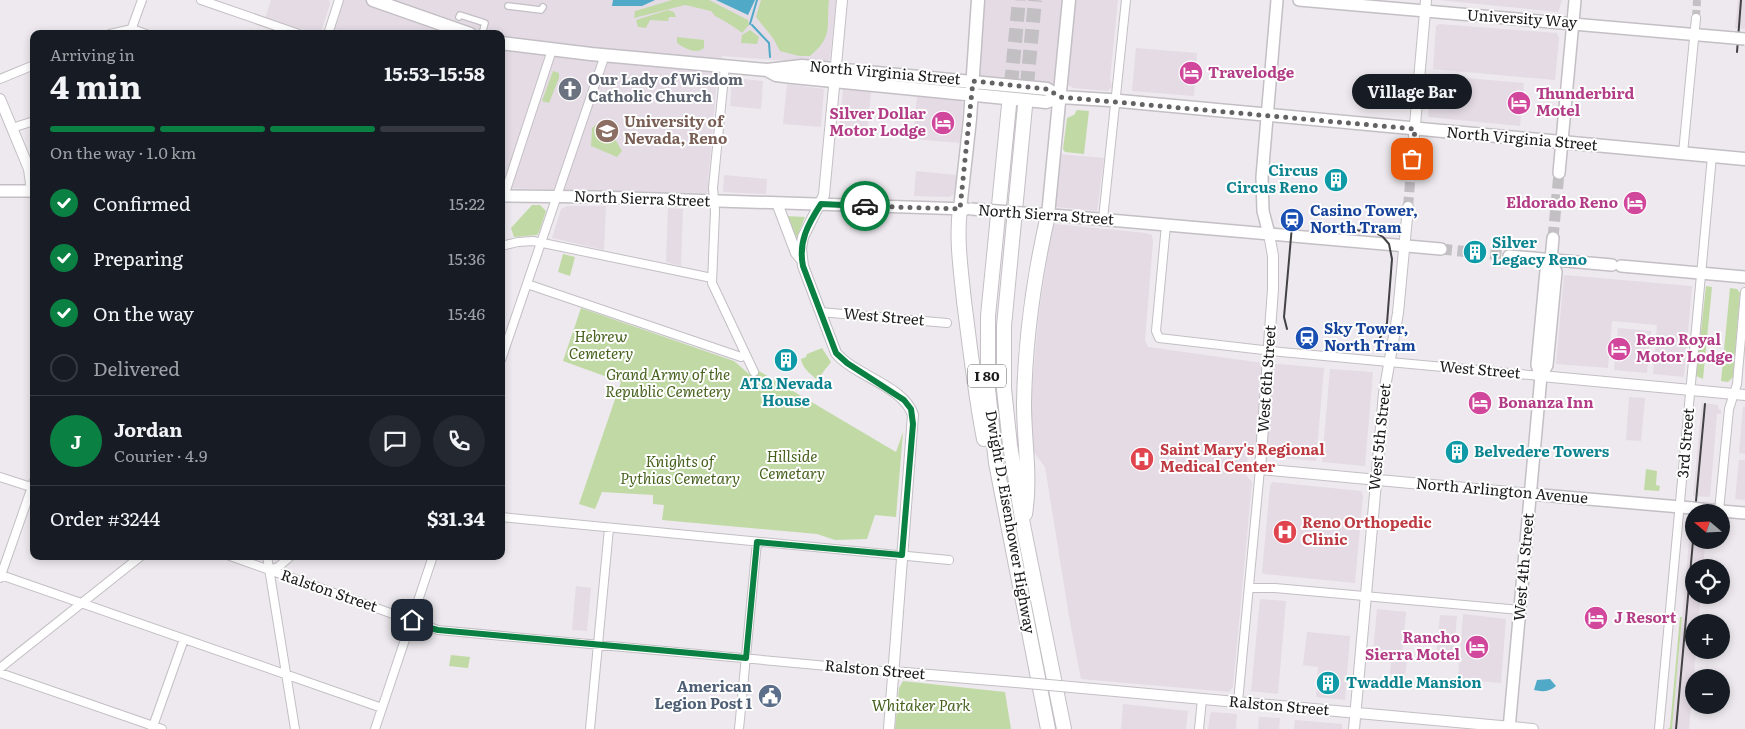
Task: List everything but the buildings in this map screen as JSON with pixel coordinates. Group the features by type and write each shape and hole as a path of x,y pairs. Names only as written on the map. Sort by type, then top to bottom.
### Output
{"highway":[{"name":"Dwight D. Eisenhower Highway","path":"1008,105 988,316 987,373 996,463 1048,729"},
{"name":"Dwight D. Eisenhower Highway","path":"1025,106 1004,326 1003,358 1007,420 1024,525 1064,729"},
{"path":"966,209 959,245 974,384 1008,558 1032,644"},
{"path":"1024,525 1028,494 1025,432 1026,377 1042,214"}],"main road":[{"path":"373,0 459,30"},
{"path":"966,209 978,0"},
{"path":"1042,214 1060,97 1069,0"},
{"name":"West 6th Street","path":"1268,234 1262,189 1277,0"},
{"name":"University Way","path":"1300,0 1425,5 1572,24 1740,38"},
{"path":"1559,173 1574,0"},
{"name":"North Virginia Street","path":"505,44 552,50 767,70 776,75 835,75 972,88 1047,89 1060,97 1745,159"},
{"path":"0,191 30,191"},
{"name":"North Sierra Street","path":"505,196 966,209 1103,219 1441,249"},
{"name":"West 4th Street","path":"1510,728 1540,376 1537,365 1546,271 1551,260 1553,238"},
{"path":"1509,256 1745,277"},
{"name":"North Arlington Avenue","path":"1530,494 1685,507"},
{"name":"North Arlington Avenue","path":"1730,512 1745,513"}],"street":[{"path":"131,30 142,0"},
{"path":"201,0 287,30"},
{"path":"329,30 339,0"},
{"path":"842,0 825,192 821,204 805,232 801,249 802,259 832,346 840,358 904,400 911,409 912,436 889,729"},
{"path":"1103,219 1126,0"},
{"path":"1412,159 1425,5"},
{"path":"508,6 541,10 543,7"},
{"path":"458,17 460,15 485,23 483,30"},
{"path":"1683,153 1696,18"},
{"path":"505,187 552,50"},
{"path":"505,342 541,244 605,55"},
{"path":"725,66 713,188 715,201 712,287 754,372"},
{"path":"0,79 30,67"},
{"path":"0,99 30,168"},
{"path":"12,128 30,122"},
{"name":"3rd Street","path":"1659,729 1712,156"},
{"path":"777,203 796,253 802,259"},
{"name":"West 5th Street","path":"1354,729 1384,393 1398,314 1408,206"},
{"name":"West Street","path":"1166,225 1157,336 1269,350 1745,395"},
{"name":"West 6th Street","path":"1238,702 1269,350 1273,256 1268,234"},
{"path":"505,245 526,241 712,278"},
{"path":"527,284 741,357 746,355"},
{"path":"1715,504 1729,409 1737,384 1745,292"},
{"name":"West Street","path":"820,312 947,323"},
{"name":"North Arlington Avenue","path":"1260,469 1530,494"},
{"path":"0,477 30,484"},
{"path":"30,493 0,576 382,708"},
{"path":"505,518 949,560"},
{"path":"590,729 609,528"},
{"path":"739,729 757,542"},
{"path":"0,668 136,560"},
{"name":"Ralston Street","path":"241,560 412,620 422,626 438,630 1533,729"},
{"path":"267,560 295,729"},
{"path":"269,570 286,560"},
{"path":"375,729 432,560"},
{"path":"1249,588 1268,587 1520,610"},
{"path":"153,727 184,638"},
{"path":"0,673 162,729"},
{"path":"1199,729 1202,699"}],"shaded area":[{"path":"271,0 329,0 330,4 322,30 305,30 265,18"},
{"name":"University of Nevada, Reno","path":"344,0 836,0 830,59 827,64 722,56 717,79 708,182 710,187 707,193 505,188 505,30 333,30"},
{"path":"984,0 1063,0 1055,85 980,79"},
{"path":"1075,0 1118,0 1110,79 1112,87 1108,91 1073,88 1067,84"},
{"path":"1439,0 1562,0 1558,12"},
{"path":"1738,0 1745,0 1745,29 1735,28"},
{"path":"1439,24 1557,33 1559,38 1555,80 1433,69 1436,26"},
{"path":"1136,48 1197,53 1194,96 1132,91"},
{"path":"1431,75 1524,83 1520,126 1428,117"},
{"path":"732,78 763,81 761,109 730,106"},
{"path":"787,84 824,89 821,127 783,124"},
{"path":"843,89 871,91 867,135 839,133"},
{"path":"917,95 961,101 963,104 960,143 913,139"},
{"path":"1060,154 1104,158 1097,211 1055,207"},
{"path":"916,171 957,175 955,194 949,197 914,196"},
{"path":"724,175 767,179 766,194 723,192"},
{"path":"567,206 606,206 604,250 552,238 561,209"},
{"path":"668,208 683,209 681,266 666,262"},
{"name":"Saint Mary's Regional Medical Center","path":"1055,224 1152,235 1145,340 1148,347 1256,362 1324,368 1316,461 1248,455 1246,475 1252,482 1233,687 1229,692 1081,679 1045,467 1032,450 1029,422 1039,313 1052,226"},
{"path":"1564,275 1692,286 1684,377 1653,374 1657,325 1612,321 1608,368 1556,364"},
{"path":"1618,328 1651,331 1647,373 1614,370"},
{"path":"1330,369 1373,372 1365,466 1322,462"},
{"path":"1629,397 1645,398 1641,441 1626,440"},
{"path":"1702,403 1718,405 1718,409 1721,410 1721,414 1717,414 1710,497 1693,496"},
{"path":"1743,407 1745,407 1745,454 1739,453"},
{"path":"1739,460 1745,460 1745,500 1735,499"},
{"path":"1272,482 1361,491 1363,496 1355,583 1264,574 1262,572 1270,486"},
{"path":"1688,549 1705,549 1704,559 1687,559"},
{"path":"576,586 591,588 587,631 572,630"},
{"path":"1685,586 1685,604 1700,604 1699,614 1685,614 1685,659 1695,659 1694,669 1685,669 1685,714 1690,714 1689,729 1672,729"},
{"path":"1260,599 1286,601 1278,694 1251,691"},
{"path":"1377,609 1406,612 1402,656 1373,653"},
{"path":"1463,614 1506,619 1501,683 1458,679"},
{"path":"1440,615 1457,616 1453,660 1436,659"},
{"path":"1307,632 1350,636 1345,700 1316,697 1318,667 1303,665"},
{"path":"1391,660 1407,662 1405,675 1390,674"},
{"path":"1123,704 1188,711 1186,729 1121,729"},
{"path":"1212,712 1237,714 1236,729 1208,729"},
{"path":"1259,717 1280,718 1279,729 1258,729"},
{"path":"1295,720 1342,724 1342,729 1294,729"}],"green space":[{"path":"672,0 709,0 748,20 749,25 742,33 715,16 711,11 685,5 634,18 635,11"},
{"path":"761,0 829,0 827,31 823,43 810,56 799,56 780,51 773,38 756,17"},
{"path":"668,10 674,12 676,17 669,17 668,21 650,20 646,28 638,27 636,20"},
{"path":"750,30 759,37 757,44 741,43 742,35"},
{"path":"677,37 704,40 704,48 697,51 687,49 677,43"},
{"path":"553,71 559,73 559,78 549,103 542,101"},
{"path":"1077,110 1089,111 1084,154 1065,152 1063,149 1067,118 1074,115"},
{"path":"606,123 622,151 617,157 591,146 592,128 597,124"},
{"path":"532,205 540,205 546,211 539,232 537,235 514,237 511,228"},
{"path":"786,216 805,217 796,239"},
{"path":"563,254 575,257 570,276 558,272"},
{"path":"1706,286 1712,287 1703,379 1696,376"},
{"path":"1730,288 1737,289 1740,293 1733,377 1728,382 1721,381"},
{"name":"Hillside Cemetary","path":"581,308 734,361 749,374 759,371 896,452 903,432 896,517 875,515 867,539 835,540 817,534 662,520 664,505 653,504 653,495 602,492 595,509 579,504 621,382 563,361"},
{"path":"822,348 831,362 817,380 805,368 801,359 806,357 807,354"},
{"path":"1646,469 1657,471 1656,485 1660,486 1659,491 1644,490"},
{"path":"1680,617 1682,617 1672,729 1668,729 1670,727"},
{"path":"451,655 470,657 468,668 449,666"},
{"name":"Whitaker Park","path":"903,681 1005,692 1011,729 895,729 899,688"}],"water":[{"path":"613,0 655,0 642,6 612,6"},
{"path":"716,0 755,0 748,15"},
{"path":"1550,679 1556,686 1545,691 1534,690 1537,680"}],"waterway":[{"path":"750,24 757,0"},
{"path":"752,25 769,43 770,57"}],"tunnel":[{"path":"1009,105 1019,0"},
{"path":"1025,106 1035,0"},
{"path":"1696,18 1697,0"},
{"path":"1408,207 1412,159"},
{"path":"1553,238 1559,173"},
{"path":"1441,249 1509,256"}],"railway":[{"path":"1737,52 1741,0"},
{"path":"1311,222 1332,228 1374,232 1383,237 1389,244 1392,259 1387,323 1380,338"},
{"path":"1287,329 1284,317 1292,226"},
{"path":"1696,504 1705,404"},
{"path":"1676,729 1692,549"}],"way so far":[{"path":"865,206 960,209 964,185 973,81 1047,89 1060,97 1110,100 1415,129 1412,159"}],"place":[{"name":"Travelodge","path":"1191,73"},
{"name":"Our Lady of Wisdom Catholic Church","path":"570,89"},
{"name":"Thunderbird Motel","path":"1519,103"},
{"name":"Silver Dollar Motor Lodge","path":"943,123"},
{"name":"University of Nevada, Reno","path":"607,131"},
{"name":"Village Bar","path":"1412,159"},
{"name":"Circus Circus Reno","path":"1336,180"},
{"name":"Eldorado Reno","path":"1635,203"},
{"name":"Casino Tower, North Tram","path":"1292,220"},
{"name":"Silver Legacy Reno","path":"1475,252"},
{"name":"Sky Tower, North Tram","path":"1307,338"},
{"name":"Reno Royal Motor Lodge","path":"1619,349"},
{"name":"ΑΤΩ Nevada House","path":"786,360"},
{"name":"Bonanza Inn","path":"1480,403"},
{"name":"Belvedere Towers","path":"1457,452"},
{"name":"Saint Mary's Regional Medical Center","path":"1142,459"},
{"name":"Reno Orthopedic Clinic","path":"1285,532"},
{"name":"J Resort","path":"1596,618"},
{"name":"Rancho Sierra Motel","path":"1477,647"},
{"name":"Twaddle Mansion","path":"1328,683"},
{"name":"American Legion Post 1","path":"770,696"}],"route":[{"path":"412,620 422,626 438,630 746,658 757,542 902,555 913,424 911,409 904,400 847,363 836,353 803,266 801,254 805,232 821,204 865,206"}],"park label":[{"name":"Hebrew Cemetery","path":"601,346"},
{"name":"Grand Army of the Republic Cemetery","path":"668,384"},
{"name":"Knights of Pythias Cemetary","path":"680,470"}]}
